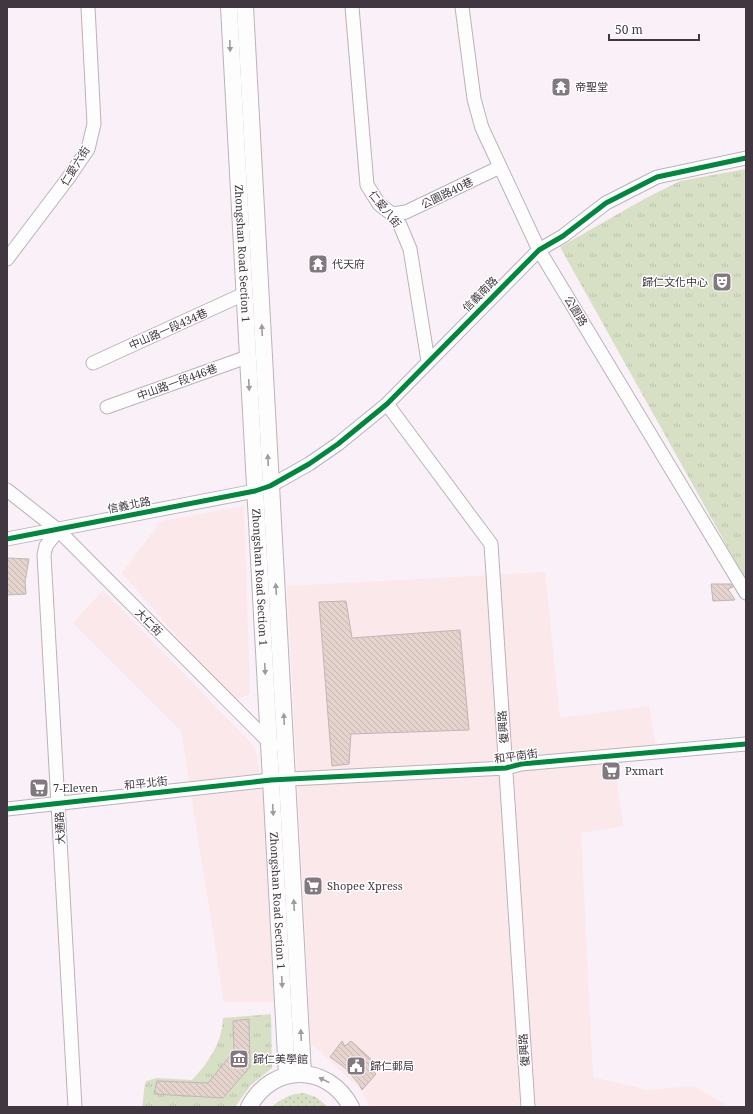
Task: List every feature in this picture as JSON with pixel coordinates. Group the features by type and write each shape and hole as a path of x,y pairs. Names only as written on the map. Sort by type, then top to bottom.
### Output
{"main road":[{"name":"Zhongshan Road Section 1","path":"229,7 287,1075"},
{"name":"Zhongshan Road Section 1","path":"245,7 303,1074"},
{"path":"249,1107 261,1089 274,1080 287,1075 303,1074 316,1076 328,1082 338,1089 351,1107"}],"street":[{"name":"仁愛六街","path":"7,259 69,177 88,149 94,124 88,7"},
{"name":"仁愛八街","path":"352,7 367,186 379,204 392,214 400,226 410,248 428,361"},
{"name":"公園路","path":"462,7 474,100 482,128 539,250 746,593"},
{"name":"信義南路","path":"255,491 270,486 309,464 338,444 387,404 539,250 563,236 606,203 657,177 746,158"},
{"name":"公園路40巷","path":"392,214 406,212 500,167"},
{"name":"中山路一段434巷","path":"93,363 244,294"},
{"name":"中山路一段446巷","path":"107,407 247,357"},
{"name":"復興路","path":"387,404 491,544 528,1107"},
{"name":"大仁街","path":"7,490 58,530 269,743 286,758"},
{"name":"信義北路","path":"7,539 255,491"},
{"name":"大通路","path":"58,530 46,546 44,555 75,1107"},
{"name":"和平南街","path":"288,779 506,768 521,764 746,744"},
{"name":"和平北街","path":"7,809 58,802 288,779"}],"shaded area":[{"path":"244,506 250,694 232,700 122,573 161,521"},
{"path":"545,572 560,718 649,706 656,747 613,749 623,826 581,833 593,1077 647,1090 693,1086 730,1107 370,1107 361,1090 311,1043 287,586"},
{"path":"103,590 255,747 264,796 274,1002 224,1002 181,731 73,623"}],"green space":[{"path":"746,169 746,580 560,247 646,198 680,181"},
{"path":"271,1014 272,1068 251,1085 235,1107 142,1107 146,1081 157,1078 192,1080 214,1052 220,1036 223,1018"},
{"path":"304,1093 316,1097 328,1107 272,1107 286,1097"}],"building":[{"path":"7,558 29,559 25,582 26,594 7,595"},
{"path":"711,584 731,584 733,587 728,589 735,600 713,601"},
{"path":"346,601 352,638 460,630 469,730 351,734 349,764 332,766 319,602"},
{"name":"歸仁美學館","path":"249,1019 250,1067 223,1098 154,1094 157,1081 208,1083 234,1051 233,1021"},
{"name":"歸仁郵局","path":"342,1041 345,1046 351,1041 372,1060 368,1064 376,1074 362,1090 359,1084 344,1067 330,1057"}],"cycle path":[{"path":"7,539 255,491 270,486 309,464 338,444 387,404 539,250 563,236 606,203 657,177 746,158"},
{"path":"7,809 271,780 506,768 521,764 746,744"}],"place":[{"name":"帝聖堂","path":"561,87"},
{"name":"代天府","path":"318,264"},
{"name":"歸仁文化中心","path":"722,282"},
{"name":"Pxmart","path":"611,771"},
{"name":"7-Eleven","path":"39,788"},
{"name":"Shopee Xpress","path":"313,886"},
{"name":"歸仁美學館","path":"239,1059"},
{"name":"歸仁郵局","path":"356,1066"}]}
